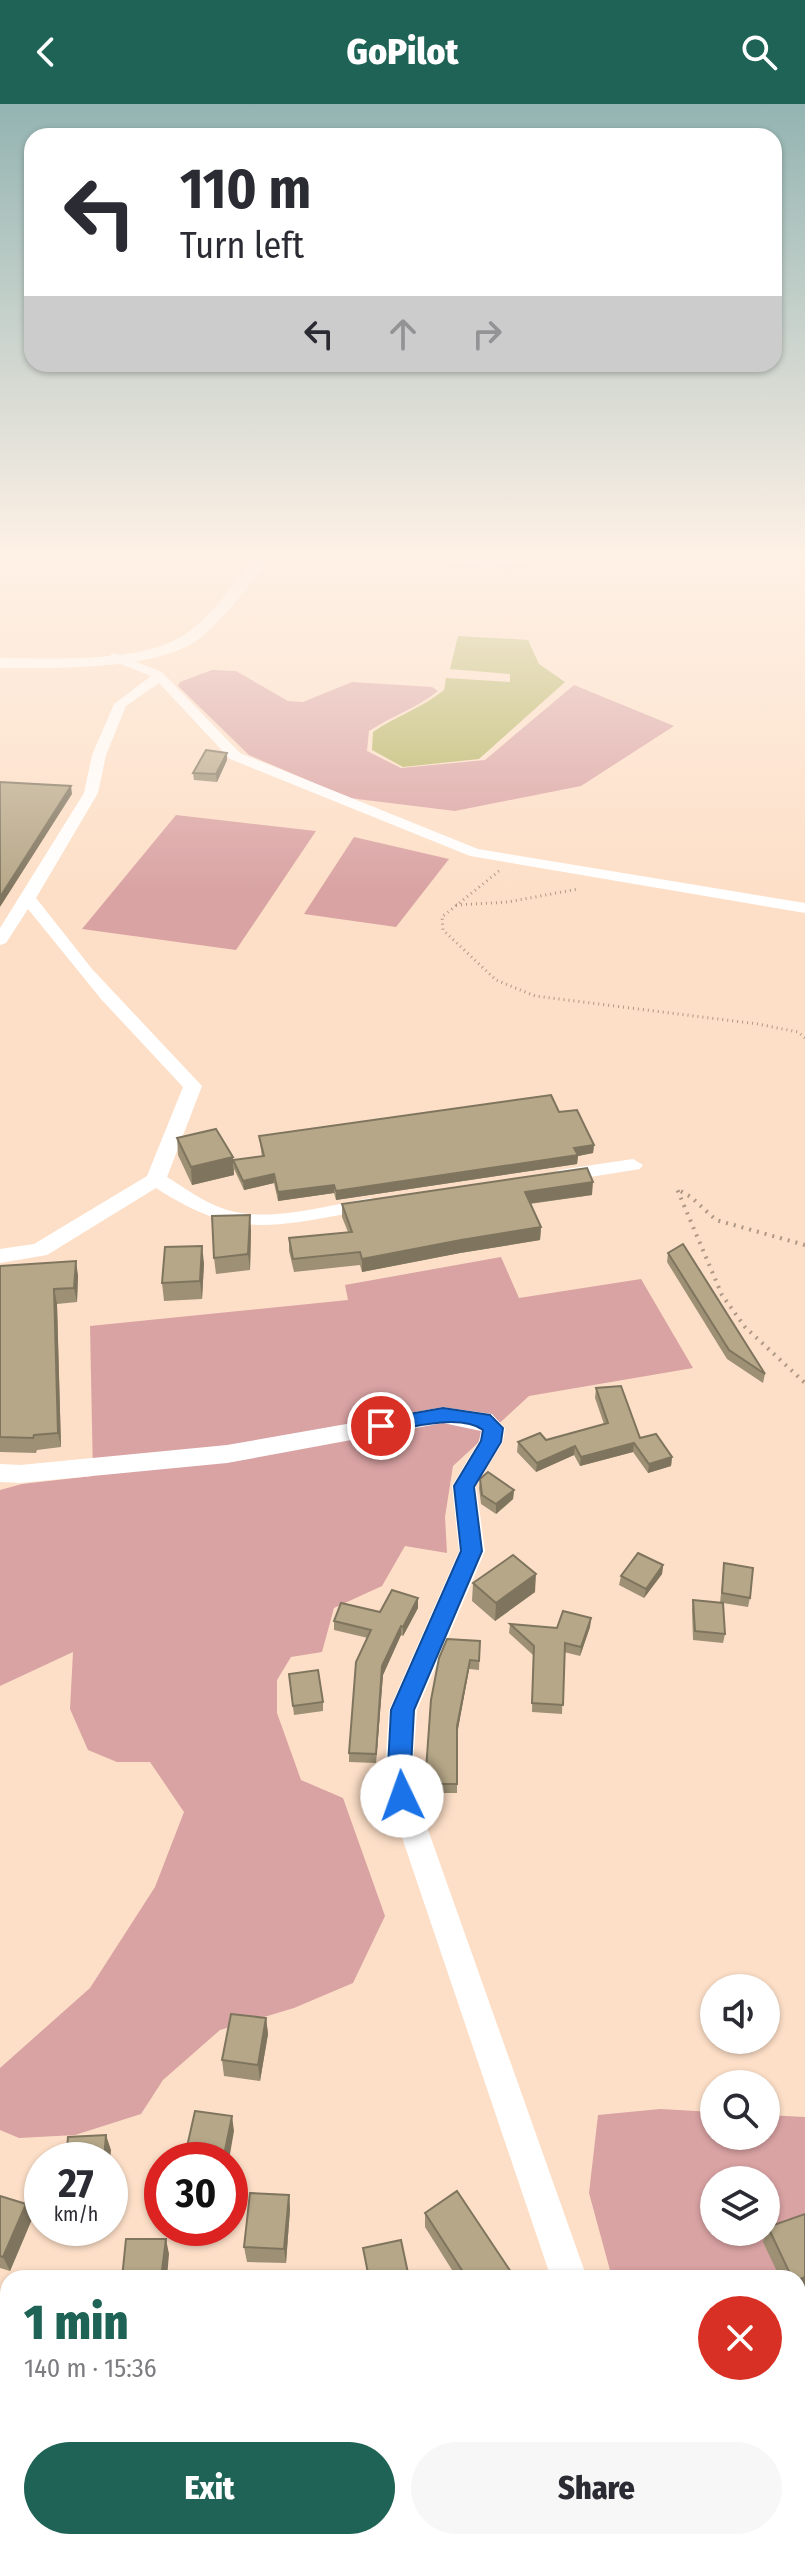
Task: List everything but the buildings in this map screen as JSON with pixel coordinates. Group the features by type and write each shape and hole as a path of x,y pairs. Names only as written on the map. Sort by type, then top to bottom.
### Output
{"street":[{"path":"136,666 158,675 235,756 475,853 805,908"},
{"path":"0,940 91,793 99,755 120,704 153,683 158,675"},
{"path":"0,1256 40,1250 156,1179 193,1086 108,999 62,946 28,898"},
{"path":"541,1179 633,1165"},
{"path":"156,1179 201,1207 232,1218 263,1220 387,1202"},
{"path":"7,1477 227,1454 443,1415 484,1420 493,1428 491,1442 464,1486 472,1551 403,1710 399,1767 402,1796 566,2270"}],"path":[{"path":"504,858 501,869 492,879 442,917 443,930 496,980 535,996 758,1024 798,1032 805,1038"},
{"path":"453,906 508,902 579,888"},
{"path":"805,1245 716,1220 691,1197 677,1189 722,1295 745,1327 805,1383"}],"shaded area":[{"path":"451,666 542,666 565,682 479,759 403,767 372,750 373,732 436,696 444,690 446,678 510,682 510,674 450,669"},
{"path":"212,670 236,671 288,701 303,702 352,682 432,687 438,691 369,731 367,751 401,768 485,760 574,685 674,726 581,786 455,811 349,798 249,755 178,686 180,682"},
{"path":"176,815 316,831 236,950 82,929"},
{"path":"354,837 449,859 396,927 304,914"},
{"path":"501,1257 519,1298 641,1279 693,1368 529,1396 453,1466 445,1517 447,1553 405,1546 382,1586 334,1608 322,1652 291,1657 277,1680 277,1713 301,1780 343,1798 385,1916 353,1983 294,2008 220,2030 163,2080 141,2114 75,2135 19,2138 0,2130 0,2068 90,1988 155,1887 184,1812 150,1762 117,1762 88,1750 70,1709 73,1652 0,1686 0,1490 22,1484 93,1476 90,1326 348,1300 345,1285"},
{"path":"660,2109 700,2111 700,2150 780,2150 780,2116 805,2117 805,2270 610,2270 589,2193 598,2115"}],"route":[{"path":"381,1426 443,1415 484,1420 493,1428 491,1442 464,1486 472,1551 403,1710 399,1767 402,1796"}]}
